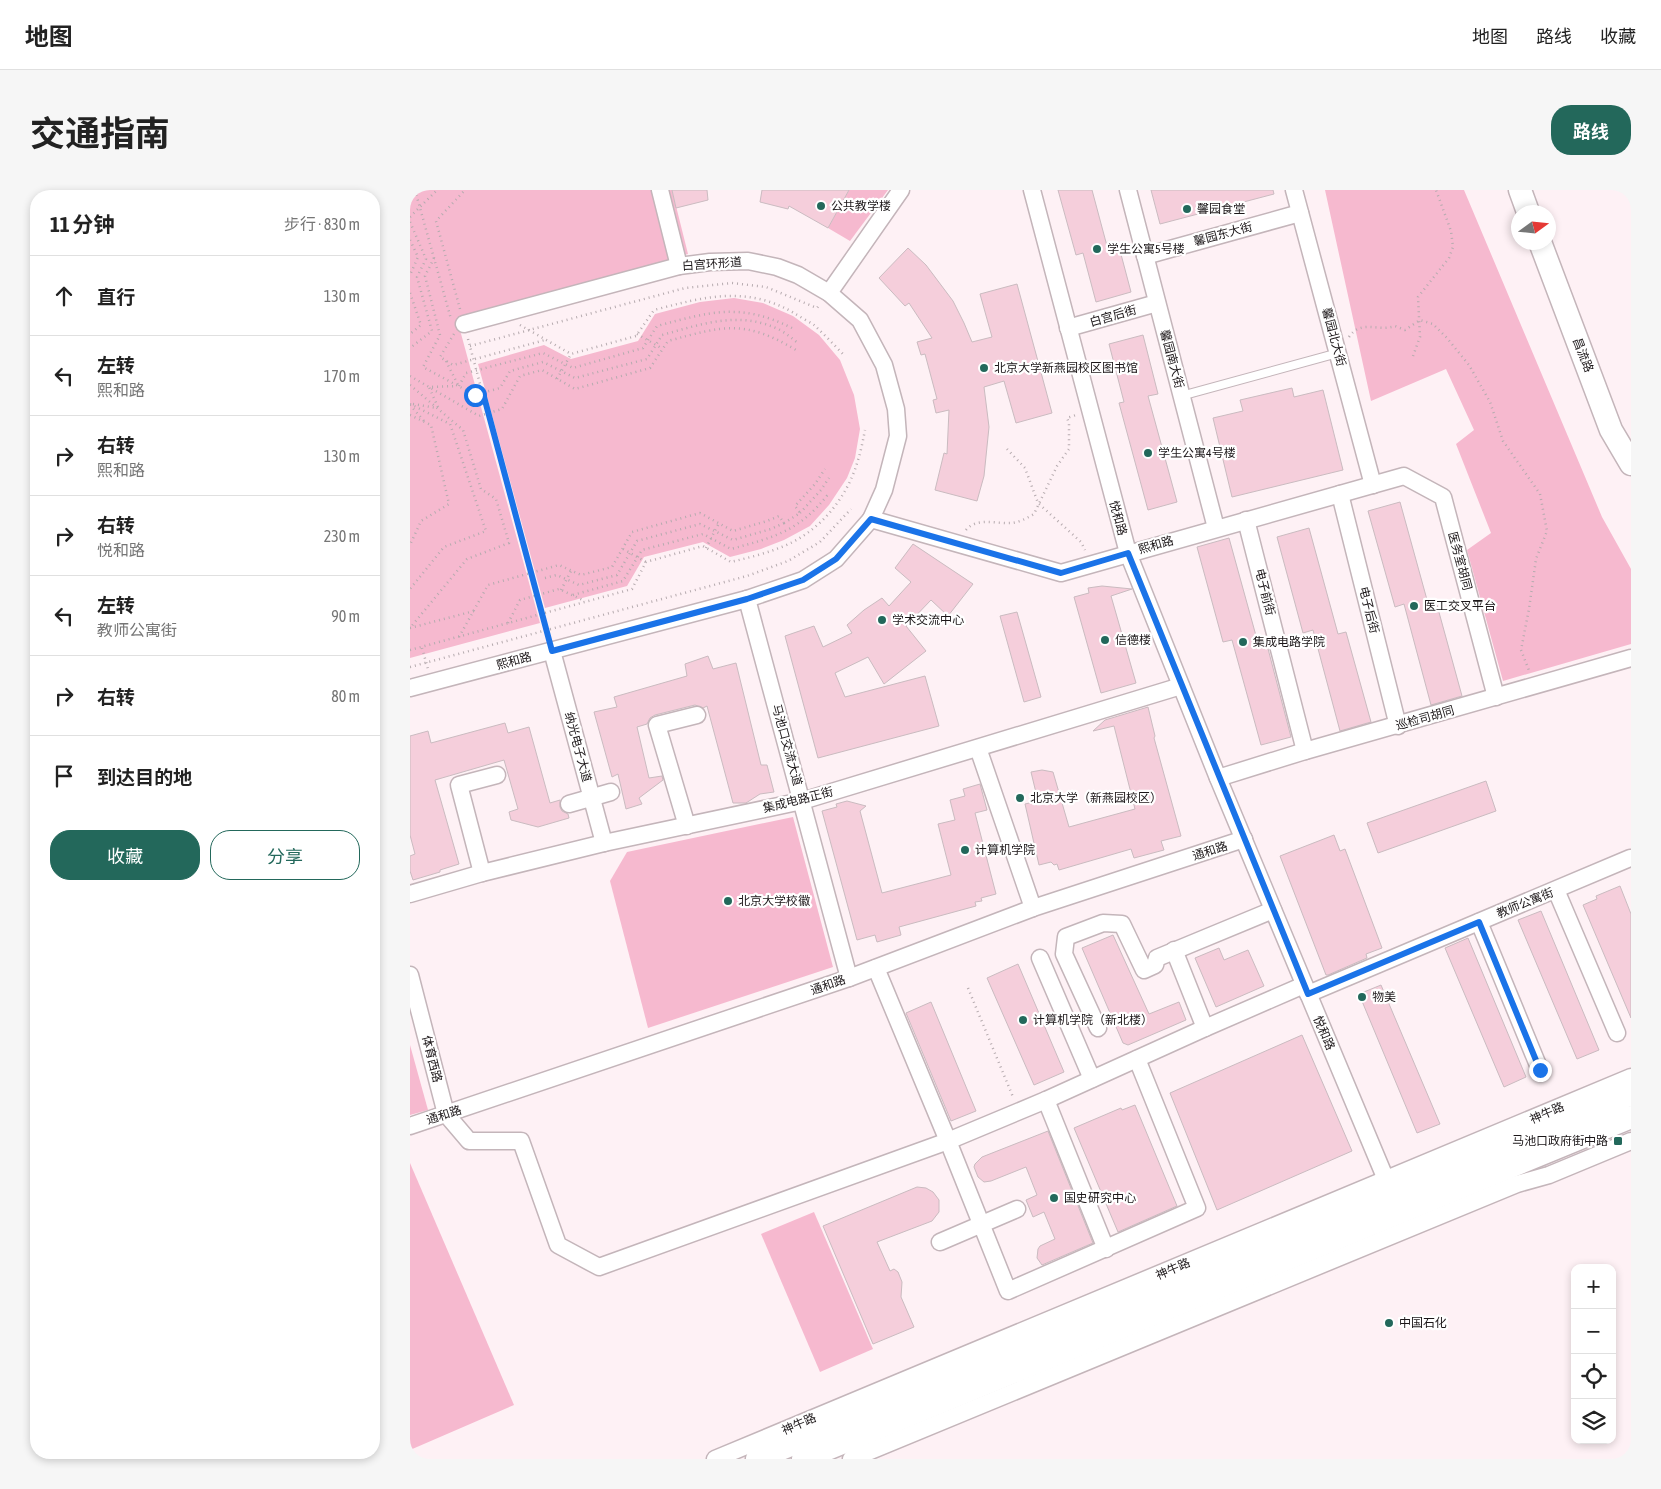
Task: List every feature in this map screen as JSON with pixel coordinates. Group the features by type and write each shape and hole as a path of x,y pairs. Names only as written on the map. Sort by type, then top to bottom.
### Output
{"main road":[{"path":"1520,190 1525,205"},
{"name":"昌流路","path":"1543,250 1611,430 1631,464"},
{"name":"神牛路","path":"757,1459 1389,1187 1631,1094"},
{"path":"803,1459 1631,1117"}],"street":[{"path":"660,190 679,266"},
{"path":"829,293 901,190"},
{"name":"悦和路","path":"1032,190 1128,553 1218,778 1389,1187"},
{"name":"馨园南大街","path":"1128,190 1216,528"},
{"name":"馨园北大街","path":"1294,190 1373,484"},
{"name":"馨园东大街","path":"1145,256 1300,213"},
{"name":"白宫环形道","path":"464,324 679,266 710,262 748,262 777,267 791,273 829,293 860,320 884,365 896,409 898,436 884,490 871,519"},
{"name":"白宫后街","path":"1068,328 1157,303"},
{"name":"熙和路","path":"410,688 747,599 803,580 836,559 871,519 1061,573 1404,476"},
{"name":"医务室胡同","path":"1404,476 1443,497 1496,697"},
{"name":"电子后街","path":"1340,494 1398,726"},
{"name":"电子前街","path":"1246,520 1305,751"},
{"name":"马池口交流大道","path":"747,599 849,978"},
{"name":"纳光电子大道","path":"552,651 604,843"},
{"name":"巡检司胡同","path":"1218,778 1305,751 1631,658"},
{"name":"集成电路正街","path":"410,894 482,873 604,843 802,801 1182,686"},
{"path":"688,826 657,725 697,714"},
{"path":"978,748 1033,908"},
{"path":"482,873 458,785 497,775"},
{"path":"569,804 611,792"},
{"name":"通和路","path":"410,1126 849,978 1033,908 1244,840"},
{"name":"教师公寓街","path":"446,1114 469,1141 521,1141 558,1245 599,1267 948,1140 1046,1100 1205,1028 1479,922 1630,858"},
{"path":"1556,890 1617,1033"},
{"path":"1098,1028 1064,954 1066,937 1103,923 1122,924 1144,970 1155,965 1157,958 1174,950 1273,910"},
{"path":"1479,922 1540,1070"},
{"path":"1174,950 1205,1028"},
{"path":"1040,958 1092,1079"},
{"path":"876,968 948,1140 1008,1291 1197,1208 1137,1059"},
{"name":"体育西路","path":"410,975 446,1114"},
{"name":"神牛路","path":"715,1459 987,1344 1389,1187 1631,1078"},
{"path":"1046,1100 1106,1248"},
{"path":"851,1459 1517,1184 1549,1175 1631,1141"},
{"path":"940,1242 1018,1209"}],"lane":[{"path":"1181,396 1338,352"}],"path":[{"path":"415,190 455,333 440,358 453,365 545,340"},
{"path":"410,217 437,190"},
{"path":"465,190 436,221 552,651"},
{"path":"1413,356 1420,337 1418,297 1448,258 1453,247 1451,231 1436,190"},
{"path":"410,222 426,258 417,277 432,331 410,348"},
{"path":"410,240 418,257 410,275"},
{"path":"434,258 425,276 440,335 423,367 475,395 500,388 510,371 544,362 575,378 647,359 662,335 711,321 731,319 757,323 780,330 800,344"},
{"path":"412,270 427,273"},
{"path":"470,346 685,288 732,283 766,287 817,308 829,293"},
{"path":"410,293 421,325 410,334"},
{"path":"557,379 571,354 636,336 654,310 701,298 733,295 762,299 787,309 813,324 844,355"},
{"path":"459,386 466,374 543,353 573,368 643,348 657,326 711,313 738,312 766,316 792,328"},
{"path":"500,314 571,354"},
{"path":"1338,352 1353,331 1367,326 1385,329 1395,326 1405,330 1420,320"},
{"path":"1420,320 1433,324 1469,365 1490,402 1503,441 1540,494 1547,531 1536,559 1521,650 1535,686"},
{"path":"410,376 479,416 502,409 520,376 542,370 575,389 650,368 668,341 710,330 731,327 756,331 777,338 796,350"},
{"path":"637,334 663,349"},
{"path":"446,361 459,386"},
{"path":"410,384 464,430 481,489 496,499 509,543 467,559 410,628"},
{"path":"429,387 459,386"},
{"path":"429,387 438,408"},
{"path":"410,404 438,408"},
{"path":"410,404 424,421"},
{"path":"410,404 450,424 486,531 444,547 410,590"},
{"path":"954,542 969,526 987,521 1012,523 1034,514 1038,502 1057,466 1069,449 1067,418 1090,411"},
{"path":"410,415 431,425 449,504 422,521 410,545"},
{"path":"622,549 646,562 703,546 732,562 780,548 803,536 826,518 840,499 852,478 865,430"},
{"path":"1007,449 1025,468 1038,502 1081,542 1091,564"},
{"path":"800,513 795,506 816,484 825,469"},
{"path":"545,578 557,575 579,585 617,575 637,541 700,524 732,540 771,529 800,513 822,490 829,478"},
{"path":"573,595 623,581 642,550 703,534 731,549 774,537 805,519 829,493"},
{"path":"410,667 747,576 788,561 820,542 851,509"},
{"path":"459,637 488,586 559,565 581,575 612,567 632,532 700,512 733,531 779,516 784,523"},
{"path":"706,548 719,523"},
{"path":"410,650 632,589 646,562"},
{"path":"561,590 571,571"},
{"path":"508,623 520,600 537,595 559,589 587,601"},
{"path":"410,628 474,611"},
{"path":"422,647 426,663"},
{"path":"968,988 1019,1111"}],"shaded area":[{"path":"410,190 672,190 688,254 457,319 540,623 410,658"},
{"path":"849,190 888,190 850,241 828,228"},
{"path":"1325,190 1464,190 1602,517 1631,569 1631,644 1503,681 1467,550 1491,533 1456,444 1474,430 1446,369 1371,401"},
{"path":"734,298 763,303 793,316 819,335 840,360 854,395 860,429 855,458 847,478 829,505 810,526 784,540 761,549 730,557 703,542 644,557 627,586 545,608 478,364 544,345 571,359 638,341 655,314 700,302"},
{"path":"793,817 833,967 648,1028 610,881 627,852"},
{"path":"410,1045 428,1110 410,1115"},
{"path":"410,1163 514,1405 410,1450"},
{"path":"814,1212 873,1349 820,1372 761,1234"}],"building":[{"path":"672,190 707,190 708,200 676,208"},
{"name":"公共教学楼","path":"762,190 849,190 828,228 789,206 788,209 760,202"},
{"name":"学生公寓5号楼","path":"1058,190 1092,190 1107,246 1118,243 1131,292 1096,302 1083,253 1076,255"},
{"name":"馨园食堂","path":"1151,190 1273,190 1274,194 1160,224"},
{"name":"北京大学新燕园校区图书馆","path":"908,248 926,265 953,301 972,342 992,337 980,294 1017,284 1052,413 1016,423 1004,381 984,387 989,427 984,476 977,501 935,490 944,453 947,454 949,410 936,413 933,400 937,399 925,354 921,355 917,342 932,338 909,303 905,306 879,278"},
{"name":"学生公寓4号楼","path":"1143,335 1158,394 1148,396 1177,502 1148,510 1119,403 1124,402 1109,344"},
{"path":"1292,388 1294,397 1323,390 1343,470 1232,497 1213,418 1243,411 1240,400"},
{"name":"医工交叉平台","path":"1400,502 1429,607 1437,605 1462,696 1431,705 1404,604 1395,607 1368,511"},
{"path":"1309,528 1338,634 1346,632 1371,722 1340,731 1313,630 1303,633 1277,537"},
{"name":"集成电路学院","path":"1229,538 1258,643 1266,641 1291,737 1261,745 1232,640 1223,642 1197,547"},
{"name":"学术交流中心","path":"913,544 973,584 948,616 931,600 906,626 926,651 884,684 868,657 835,673 845,697 925,676 939,726 818,758 785,636 814,626 823,647 852,633 847,625 864,610 882,598 889,606 911,582 895,568"},
{"name":"信德楼","path":"1102,586 1132,589 1111,596 1136,683 1101,693 1074,597 1089,593 1088,588"},
{"path":"1017,612 1041,697 1024,702 1000,616"},
{"path":"708,656 713,669 736,663 761,765 767,765 774,792 760,794 746,803 733,803 707,706 703,708 695,705 655,715 650,718 647,724 637,727 649,778 662,776 663,780 639,798 642,804 626,809 618,774 612,777 594,712 617,707 614,697 687,676 685,664"},
{"path":"1148,707 1154,738 1181,836 1161,841 1164,850 1134,858 1131,849 1059,870 1057,864 1054,865 1051,862 1039,865 1025,804 1038,801 1031,772 1042,770 1053,772 1069,827 1135,809 1114,726 1093,731 1105,720"},
{"path":"505,723 508,733 529,727 550,803 560,800 562,811 568,814 569,818 538,827 511,820 509,812 518,809 504,760 435,780 459,864 413,880 410,871 410,856 415,854 410,835 410,736 428,731 431,743"},
{"path":"1486,781 1496,811 1378,853 1367,823"},
{"name":"计算机学院","path":"980,784 987,810 975,813 996,894 981,898 982,901 975,902 976,906 899,927 901,935 877,942 875,935 857,940 822,811 837,807 836,804 847,801 866,806 860,811 882,893 951,875 938,824 955,820 950,800 965,796 963,789"},
{"path":"1334,835 1340,851 1345,849 1382,948 1366,954 1367,958 1326,975 1280,856"},
{"path":"1620,886 1631,914 1631,1018 1583,905 1597,899 1596,896"},
{"path":"1541,911 1599,1050 1577,1059 1518,920"},
{"path":"1113,935 1149,1014 1179,1002 1186,1020 1128,1045 1123,1043 1082,948"},
{"path":"1468,938 1526,1077 1504,1087 1445,948"},
{"path":"1219,948 1224,960 1248,950 1264,986 1216,1007 1195,958"},
{"name":"计算机学院（新北楼）","path":"1018,964 1064,1072 1034,1085 987,978"},
{"path":"1381,985 1440,1124 1417,1133 1359,994"},
{"path":"931,1002 976,1111 951,1121 906,1013"},
{"path":"1302,1035 1352,1151 1217,1210 1170,1093"},
{"path":"1135,1105 1177,1206 1118,1232 1074,1128 1121,1108 1122,1110"},
{"name":"国史研究中心","path":"1048,1131 1093,1243 1042,1265 1037,1258 1038,1249 1040,1246 1055,1239 1044,1212 1033,1217 1026,1200 1037,1195 1026,1167 984,1182 978,1177 974,1167 982,1157"},
{"path":"917,1187 926,1188 933,1192 939,1200 939,1212 932,1221 877,1242 890,1271 894,1269 898,1272 902,1282 901,1297 914,1327 873,1344 823,1226"}],"place":[{"name":"公共教学楼","path":"821,206"},
{"name":"馨园食堂","path":"1187,209"},
{"name":"学生公寓5号楼","path":"1097,249"},
{"name":"北京大学新燕园校区图书馆","path":"984,368"},
{"name":"学生公寓4号楼","path":"1148,453"},
{"name":"医工交叉平台","path":"1414,606"},
{"name":"学术交流中心","path":"882,620"},
{"name":"信德楼","path":"1105,640"},
{"name":"集成电路学院","path":"1243,642"},
{"name":"北京大学（新燕园校区）","path":"1020,798"},
{"name":"计算机学院","path":"965,850"},
{"name":"北京大学校徽","path":"728,901"},
{"name":"物美","path":"1362,997"},
{"name":"计算机学院（新北楼）","path":"1023,1020"},
{"name":"马池口政府街中路","path":"1618,1141"},
{"name":"国史研究中心","path":"1054,1198"},
{"name":"中国石化","path":"1389,1323"}],"route":[{"path":"475,395 483,393 552,651 747,599 803,580 836,559 871,519 1061,573 1128,553 1218,778 1308,994 1479,922 1540,1070"}]}
